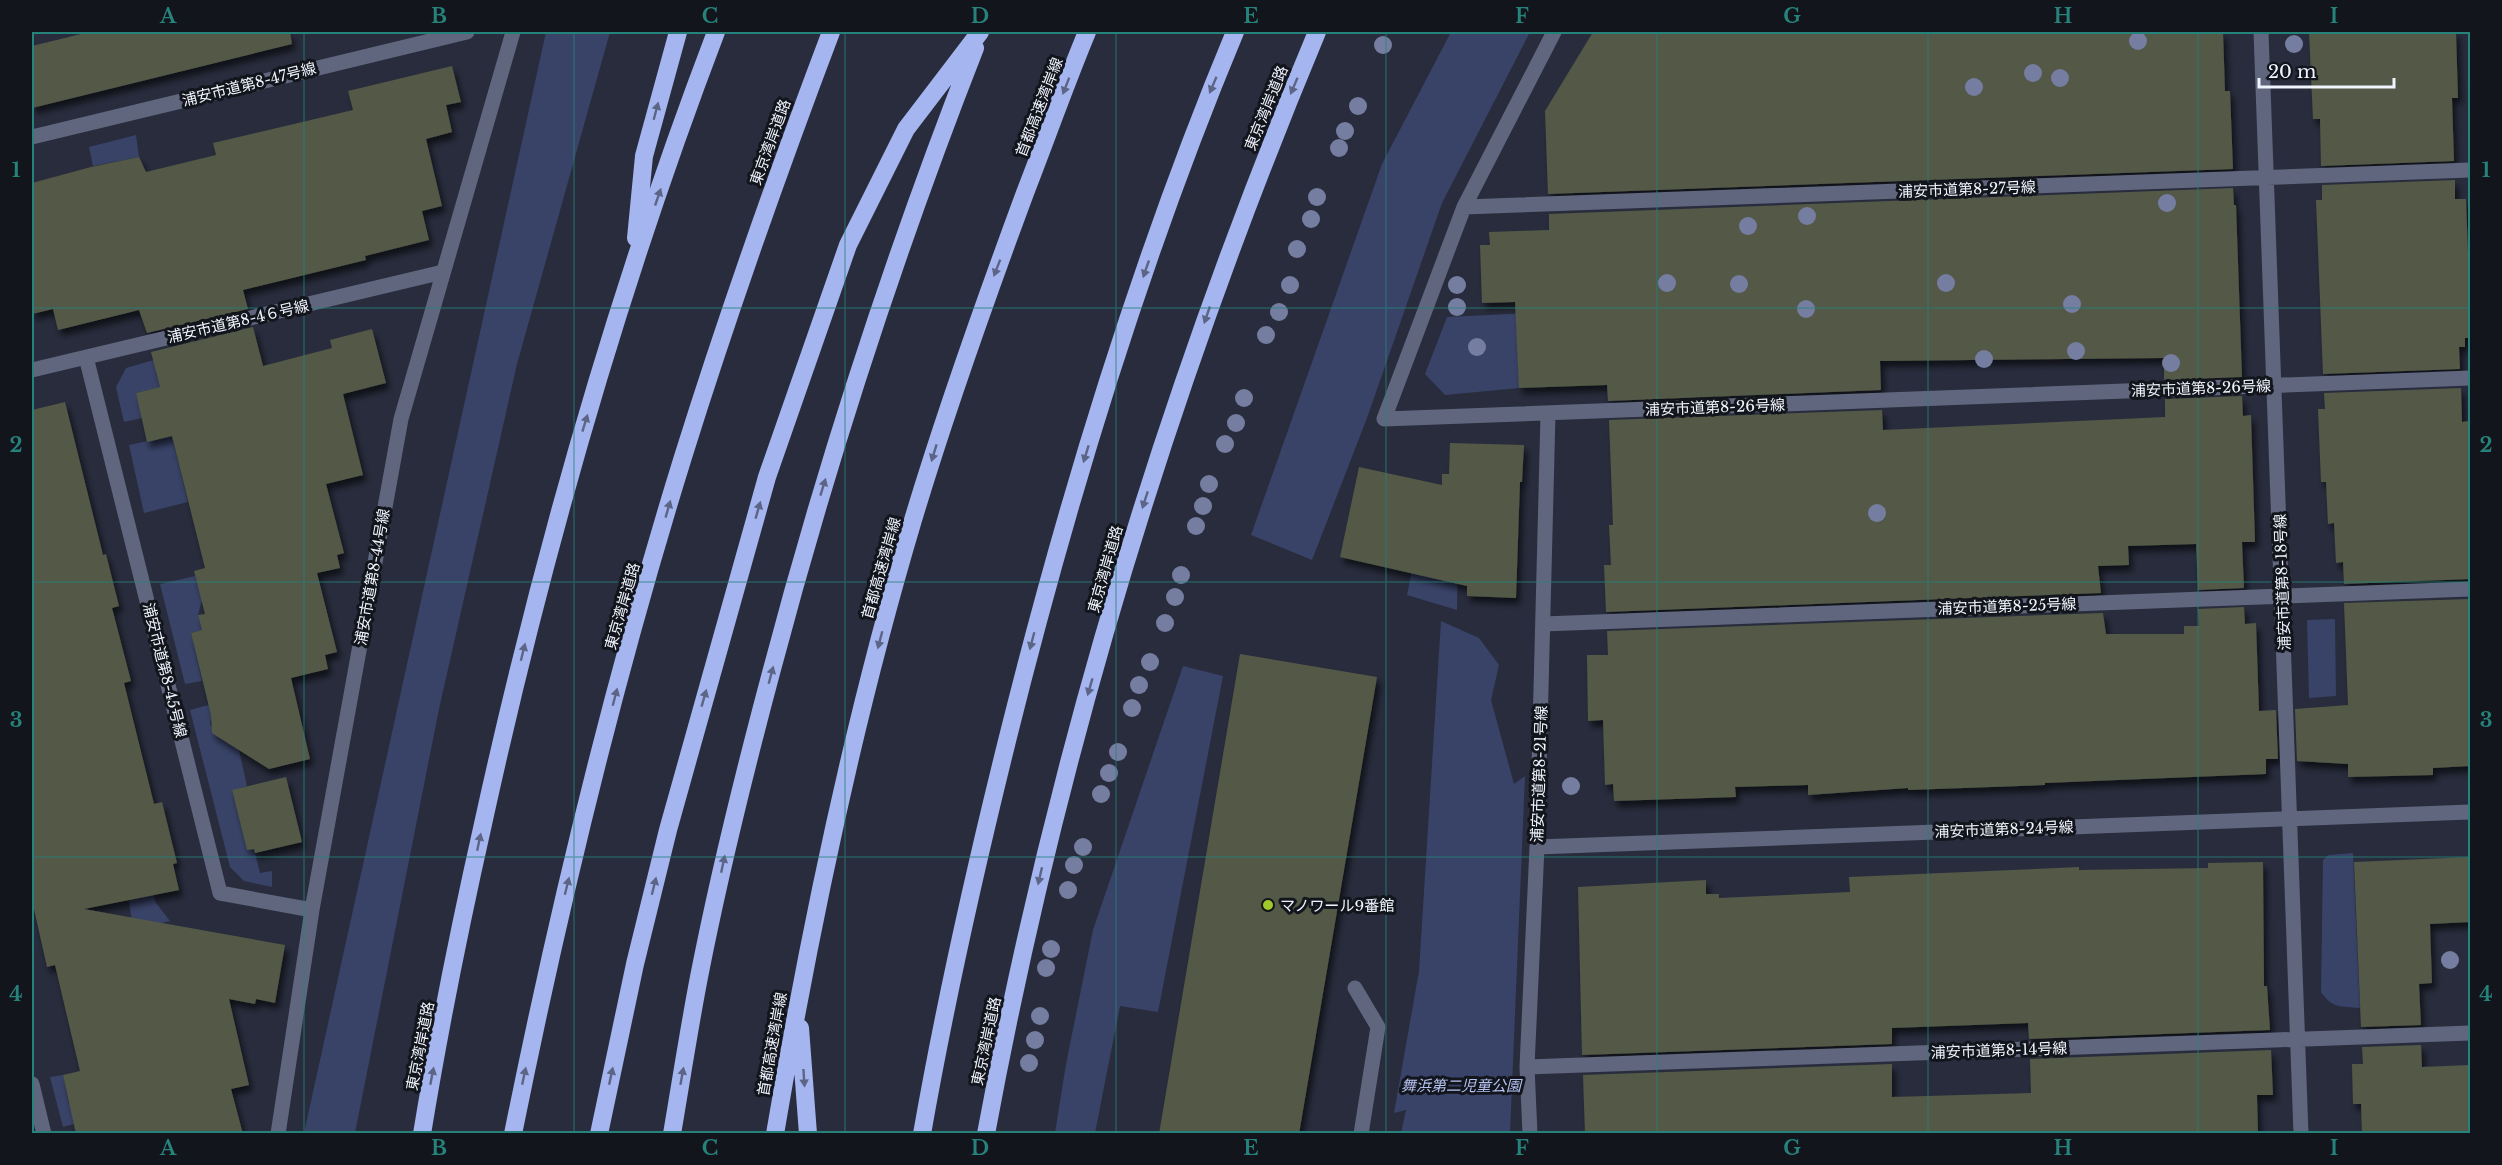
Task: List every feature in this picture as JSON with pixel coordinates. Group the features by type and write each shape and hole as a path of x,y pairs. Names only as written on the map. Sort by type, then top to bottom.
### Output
{"highway":[{"path":"632,273 644,156 678,32"},
{"name":"東京湾岸道路","path":"422,1134 466,899 504,727 568,479 632,273 716,32"},
{"name":"東京湾岸道路","path":"513,1134 550,953 614,698 676,481 762,215 831,32"},
{"path":"599,1134 635,964 668,830 696,723 775,455 848,245 906,129 980,32"},
{"path":"672,1134 699,978 725,854 786,614 821,494 896,258 980,32"},
{"name":"首都高速湾岸線","path":"775,1134 798,999 850,758 912,522 988,291 1087,32"},
{"path":"922,1134 963,925 1032,638 1072,496 1122,337 1202,110 1235,32"},
{"name":"東京湾岸道路","path":"986,1134 1016,981 1061,790 1136,527 1180,390 1226,260 1271,142 1317,32"},
{"path":"798,999 808,1134"}],"street":[{"name":"浦安市道第8-47号線","path":"32,137 467,32"},
{"name":"浦安市道第8-44号線","path":"278,1134 312,909 401,419 513,32"},
{"name":"浦安市道第8-26号線","path":"1554,32 1464,207 1384,419 2470,378"},
{"name":"浦安市道第8-18号線","path":"2261,32 2301,1134"},
{"name":"浦安市道第8-27号線","path":"1464,207 2470,170"},
{"name":"浦安市道第8-4６号線","path":"32,370 444,272"},
{"name":"浦安市道第8-45号線","path":"86,357 220,892 312,909"},
{"name":"浦安市道第8-21号線","path":"1530,1134 1527,1067 1537,847 1548,414"},
{"name":"浦安市道第8-25号線","path":"1543,624 2470,590"},
{"name":"浦安市道第8-24号線","path":"1537,847 2470,812"},
{"path":"1355,987 1378,1027 1361,1134"},
{"name":"浦安市道第8-14号線","path":"1527,1067 2470,1033"},
{"path":"32,1084 44,1134"}],"green space":[{"path":"546,32 610,32 517,364 439,709 355,1133 304,1133"},
{"path":"1451,32 1530,32 1442,203 1367,418 1312,560 1251,535 1382,164"},
{"path":"136,135 139,157 93,166 89,147"},
{"path":"1530,313 1519,388 1445,395 1425,374 1447,317"},
{"path":"168,356 173,368 156,372 160,387 136,393 142,418 124,422 116,387 126,368"},
{"path":"172,436 188,502 144,513 129,445"},
{"path":"1426,505 1458,557 1457,610 1407,595"},
{"path":"195,576 202,600 198,615 202,630 191,633 202,681 185,684 160,584"},
{"path":"2335,619 2336,696 2309,698 2307,620"},
{"name":"舞浜第二児童公園","path":"1441,621 1479,638 1499,665 1491,700 1514,784 1525,776 1510,1133 1401,1133 1406,1110 1394,1113 1419,971"},
{"path":"1183,666 1223,676 1158,1012 1120,1006 1095,1133 1055,1133 1066,1064 1093,930"},
{"path":"245,695 214,710 210,723 215,735 236,737 247,786 232,791 247,850 254,849 260,873 272,871 272,887 244,881 230,867 190,710"},
{"path":"2353,853 2360,1008 2333,1004 2321,992 2323,860 2329,855"},
{"path":"149,881 156,903 170,921 133,930 127,886"},
{"path":"63,1075 69,1104 88,1120 63,1127 50,1077"}],"building":[{"path":"89,32 290,32 292,44 32,108 32,46"},
{"path":"1593,32 2223,32 2225,91 2230,91 2233,169 1548,194 1545,111"},
{"path":"2309,32 2456,32 2458,98 2452,98 2454,161 2321,166 2320,119 2313,119"},
{"path":"452,66 461,102 446,105 452,132 426,139 442,206 422,211 429,240 365,256 366,260 243,290 248,309 147,333 139,310 58,330 53,309 32,314 32,183 139,157 146,172 216,155 213,143 353,110 348,91"},
{"path":"2455,180 2455,199 2466,199 2470,280 2470,338 2465,338 2465,347 2459,347 2460,369 2323,374 2316,200 2322,200 2322,185"},
{"path":"2233,188 2234,205 2236,205 2242,377 2164,380 2164,358 1880,361 1881,390 1608,401 1607,385 1519,388 1515,302 1482,303 1480,245 1490,245 1489,232 1549,230 1549,214"},
{"path":"253,327 263,366 332,348 330,340 372,329 386,383 343,394 363,475 326,484 344,553 337,555 340,568 317,573 337,652 325,655 328,669 291,678 310,759 269,769 212,733 211,715 191,633 202,630 198,615 205,614 194,571 205,568 172,436 147,442 136,393 160,387 151,352"},
{"path":"2461,388 2462,422 2470,421 2470,579 2344,584 2343,562 2336,563 2334,523 2328,524 2326,482 2321,482 2318,409 2325,409 2324,393"},
{"path":"2242,396 2243,416 2251,415 2255,542 2242,542 2244,588 2198,590 2196,544 2128,546 2129,565 2098,566 2101,593 1606,612 1604,565 1611,565 1609,525 1613,525 1609,420 1882,410 1883,430 2165,417 2165,399"},
{"path":"65,402 103,555 106,554 119,606 112,608 131,681 124,683 154,804 162,802 177,863 173,864 179,890 84,909 285,945 275,1003 256,999 255,1004 229,999 249,1085 231,1089 243,1134 76,1134 63,1075 80,1071 55,965 47,967 32,900 32,410"},
{"path":"1450,443 1524,445 1522,482 1520,482 1516,598 1467,596 1467,586 1340,557 1359,467 1442,485 1442,474 1449,474"},
{"path":"2470,599 2470,766 2433,768 2433,775 2348,777 2348,764 2297,761 2295,709 2348,705 2344,603"},
{"path":"2244,607 2245,624 2256,623 2259,711 2276,710 2278,759 2266,759 2266,774 2045,783 2045,785 1908,790 1908,788 1808,795 1808,785 1735,787 1736,797 1614,801 1613,784 1605,785 1603,720 1588,721 1587,655 1608,655 1607,631 2103,613 2106,634 2184,634 2184,626 2199,626 2198,609"},
{"name":"マノワール9番館","path":"1240,654 1377,677 1299,1134 1159,1134"},
{"path":"286,777 302,842 255,853 254,849 247,850 232,790"},
{"path":"2470,857 2470,922 2430,924 2432,983 2419,984 2421,1025 2361,1027 2354,862"},
{"path":"2263,862 2264,986 2267,986 2270,1030 2029,1039 2028,1023 1892,1028 1892,1044 1582,1055 1578,887 1706,880 1706,894 1719,894 1719,898 1850,892 1849,877 2079,867 2079,870 2208,868 2208,863"},
{"path":"2421,1045 2422,1067 2470,1065 2470,1134 2362,1134 2361,1104 2353,1104 2352,1064 2363,1064 2362,1047"},
{"path":"2271,1050 2273,1095 2257,1095 2258,1134 1585,1134 1583,1075 1892,1064 1892,1097 2031,1093 2030,1059"}],"place":[{"name":"マノワール9番館","path":"1268,905"}]}
